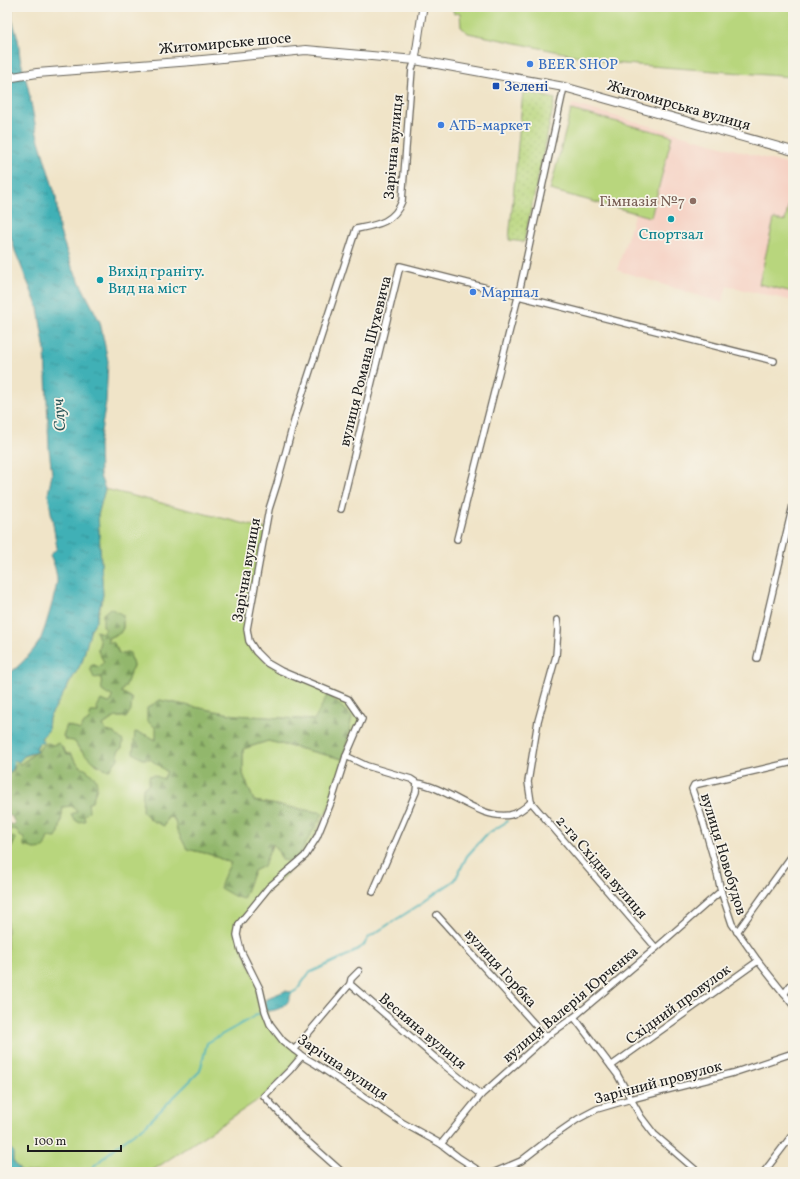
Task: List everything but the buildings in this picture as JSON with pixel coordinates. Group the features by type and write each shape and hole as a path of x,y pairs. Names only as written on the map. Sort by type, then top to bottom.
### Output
{"main road":[{"name":"Житомирське шосе","path":"7,78 37,73 192,61 306,50 415,60"},
{"name":"Житомирська вулиця","path":"415,60 564,87 793,151"}],"street":[{"path":"415,60 423,7"},
{"name":"Зарічна вулиця","path":"415,60 412,69 402,201 396,214 390,218 374,225 356,229 296,414 269,509 247,629 249,641 256,652 267,663 281,671 348,700 362,719 346,756 332,800 317,837 305,856 258,898 238,924 237,935 241,951 260,989 265,1011 270,1024 279,1037 302,1056 314,1062 403,1123 441,1144 458,1158 481,1172"},
{"path":"457,539 518,296 564,87"},
{"name":"вулиця Романа Шухевича","path":"341,509 400,266 774,362"},
{"path":"757,658 793,506"},
{"path":"346,756 367,766 411,779 417,783 427,784 438,788 484,812 498,815 510,815 522,810 530,802 528,782 538,721 556,656 558,629 557,620"},
{"name":"вулиця Новобудов","path":"793,762 694,785 692,789 693,796 701,815 728,913 737,932 793,1006"},
{"path":"373,892 416,792 417,783"},
{"name":"2-га Східна вулиця","path":"530,802 656,948"},
{"path":"737,932 793,854"},
{"name":"вулиця Валерія Юрченка","path":"441,1144 481,1095 546,1037 574,1017 656,948 721,890"},
{"name":"вулиця Горбка","path":"437,915 546,1037"},
{"name":"Східний провулок","path":"611,1066 758,961"},
{"path":"294,1050 350,984 351,980 359,971"},
{"path":"784,994 793,982"},
{"name":"Весняна вулиця","path":"350,984 439,1061 481,1095"},
{"path":"574,1017 611,1066 641,1117 654,1134 698,1172"},
{"name":"Зарічний провулок","path":"495,1172 521,1161 578,1119 597,1109 631,1099 733,1074 793,1053"},
{"path":"302,1056 264,1096 297,1132 342,1172"},
{"path":"764,1172 793,1134"}],"shaded area":[{"name":"Гімназія №7","path":"572,104 793,166 793,301 727,286 722,303 617,270 635,213 550,190"}],"green space":[{"path":"452,7 793,7 793,77 612,63 468,33 461,27 460,13 454,14"},
{"path":"523,91 555,99 524,242 509,240"},
{"path":"571,110 672,136 651,217 550,190"},
{"path":"793,187 793,292 759,284 774,219 785,221"},
{"path":"105,489 266,529 247,629 249,641 267,663 348,699 362,719 332,800 305,856 245,914 237,935 260,989 270,1024 302,1056 264,1096 150,1172 21,1172 13,1161 13,1154 7,1142 7,849 9,851 14,842 10,838 7,830 16,828 19,832 48,837 59,832 63,807 72,805 77,812 72,814 72,817 78,822 84,816 88,803 92,802 97,788 89,772 77,763 71,754 67,754 59,744 42,745 39,750 15,768 12,773 7,774 7,772 9,773 14,760 34,753 43,736 48,731 49,718 82,662 91,629 96,621 103,595 98,515","holes":["123,621 123,628 120,633 108,638 108,642 117,648 119,654 123,653 131,658 133,666 126,685 121,692 122,717 115,717 103,725 106,731 114,733 109,770 97,765 79,749 74,740 63,736 67,725 80,730 94,714 112,701 112,695 101,685 102,680 99,667 104,662 98,651 100,641 96,631 102,633","160,700 235,715 314,720 343,759 268,741 243,749 243,774 254,801 323,813 282,859 273,843 264,865 254,871 243,899 225,874 231,863 209,854 187,849 177,830 175,821 172,817 167,818 164,826 143,788 149,784 154,775 163,780 167,772 150,758 142,759 147,735 156,741"]},
{"path":"110,608 123,615 123,628 120,633 108,638 108,642 114,643 119,654 127,652 130,653 133,666 126,685 121,692 132,699 131,710 126,718 117,717 103,725 106,731 114,733 123,741 122,748 118,751 118,759 109,770 98,765 89,758 74,741 66,740 63,736 67,725 80,730 84,723 89,720 91,712 98,712 97,707 101,700 109,703 112,701 112,695 108,695 102,691 101,677 94,678 90,668 92,664 99,667 104,662 98,651 100,641 96,631 102,633 106,629 103,626 103,614"},
{"path":"328,694 352,717 343,759 268,741 243,749 243,774 254,801 323,813 295,862 282,860 276,847 272,844 264,866 254,871 243,899 234,896 220,888 231,863 209,854 187,849 177,830 173,817 167,818 164,826 151,820 142,811 143,788 149,784 149,776 154,775 163,779 167,772 150,759 142,759 133,753 135,732 147,735 156,740 156,728 147,721 147,708 160,700 235,715 314,720"},
{"path":"48,743 53,745 59,743 67,754 71,754 77,763 96,779 97,789 92,802 88,803 89,811 84,816 85,821 78,822 72,817 71,814 77,812 72,806 63,807 59,832 56,838 48,837 44,848 35,849 24,846 24,838 20,836 16,829 7,830 7,823 13,825 15,823 12,817 7,813 7,774 13,772 16,763 21,764 39,750 42,745"},
{"path":"7,830 10,838 12,837 16,839 9,851 7,849"}],"water":[{"name":"Случ","path":"7,7 12,7 12,19 18,39 20,58 28,87 37,134 56,197 59,229 72,267 100,322 108,361 106,402 99,444 100,476 105,489 98,515 103,595 96,621 91,629 82,662 49,718 48,731 41,738 44,743 39,743 36,748 37,751 24,756 19,762 14,760 13,769 9,773 7,772 7,675 28,656 41,637 50,612 57,582 55,568 50,555 57,548 48,494 52,474 49,449 45,351 38,308 15,251 7,224"},
{"path":"285,991 291,992 289,1000 286,1004 275,1010 267,1011 265,1001 267,998"},
{"path":"7,1142 9,1147 14,1152 13,1161 21,1172 7,1172"}],"waterway":[{"path":"290,994 297,990 309,973 348,955 363,946 369,937 455,880 467,856 487,834 508,821"},
{"path":"87,1172 123,1141 146,1125 200,1071 207,1043 262,1012"}],"place":[{"name":"BEER SHOP","path":"530,64"},
{"name":"Зелені","path":"496,86"},
{"name":"АТБ-маркет","path":"441,125"},
{"name":"Гімназія №7","path":"693,201"},
{"name":"Спортзал","path":"671,219"},
{"name":"Вихід граніту. Вид на міст","path":"100,280"},
{"name":"Маршал","path":"473,292"}]}
